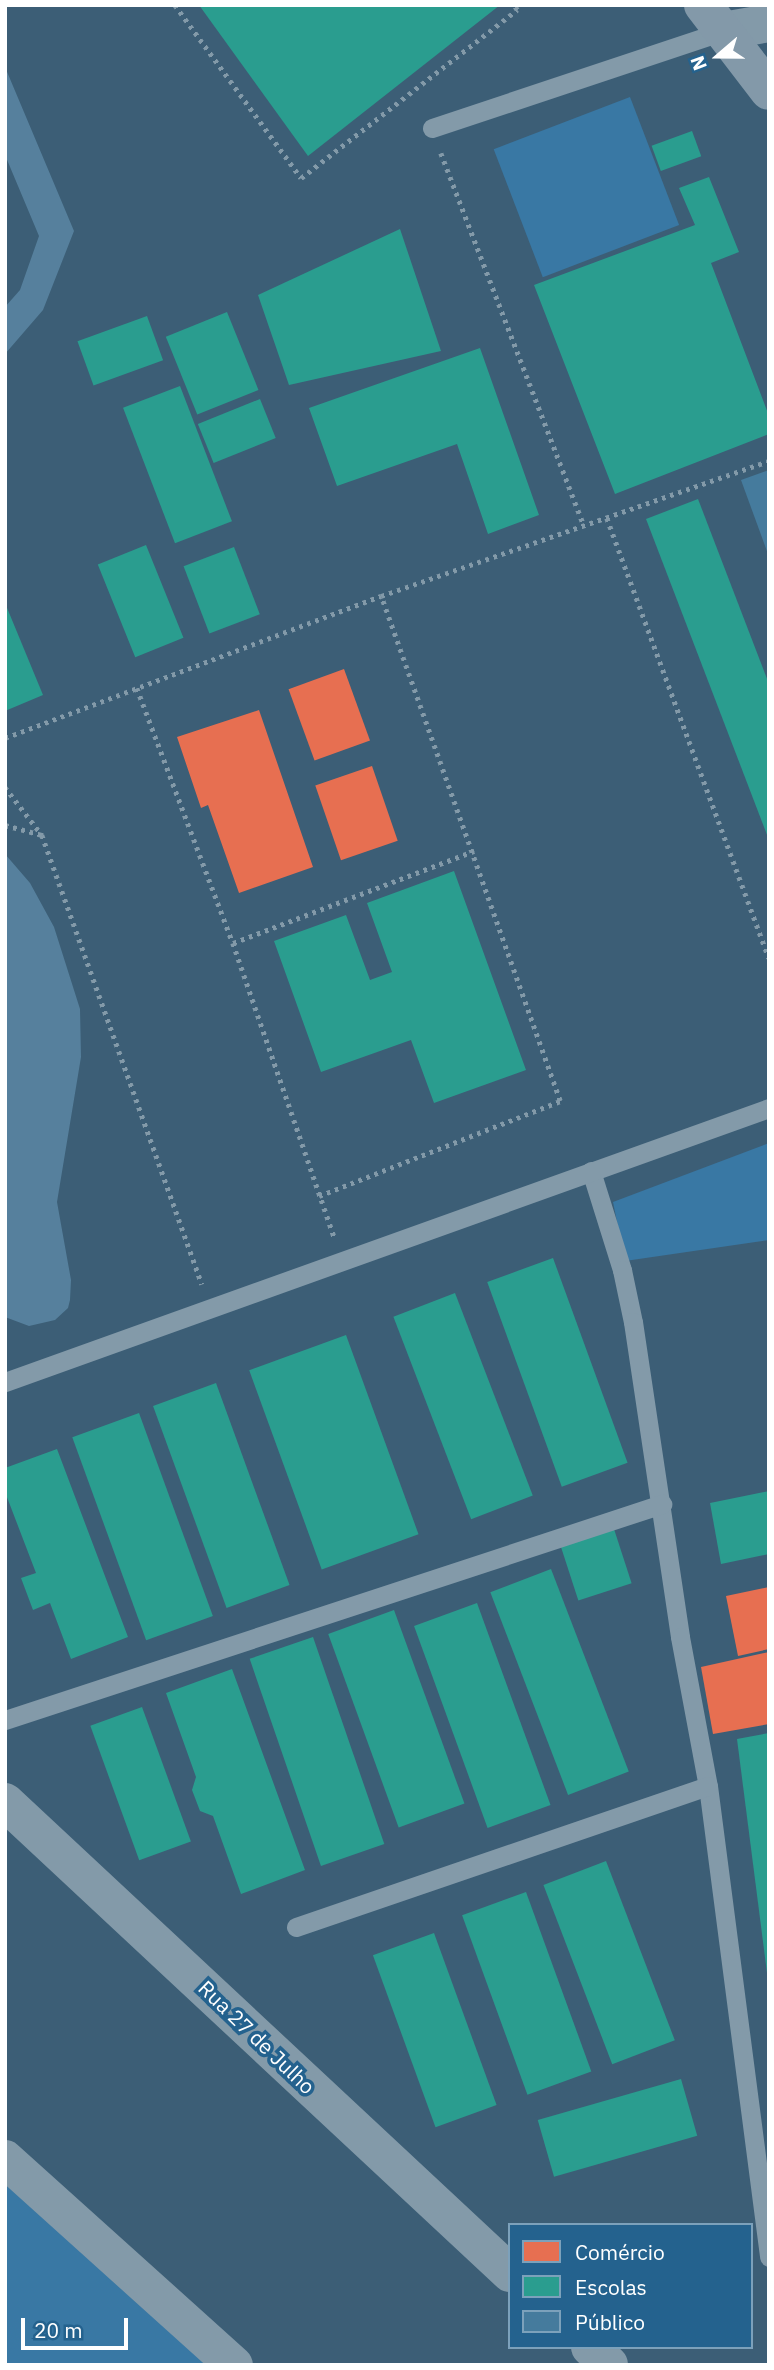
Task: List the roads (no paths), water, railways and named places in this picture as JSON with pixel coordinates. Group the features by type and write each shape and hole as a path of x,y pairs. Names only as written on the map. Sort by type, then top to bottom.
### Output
{"main road":[{"path":"713,18 769,91"}],"street":[{"path":"713,18 769,23"},
{"name":"Rua 27 de Julho","path":"5,1802 508,2271"},
{"path":"5,2159 234,2365"},
{"path":"592,2349 609,2365"}],"lane":[{"path":"432,128 713,18"},
{"path":"5,1382 769,1108"},
{"path":"591,1171 625,1281 662,1504 680,1637 708,1786 769,2257"},
{"path":"5,1720 662,1504"},
{"path":"296,1927 708,1786"}]}
